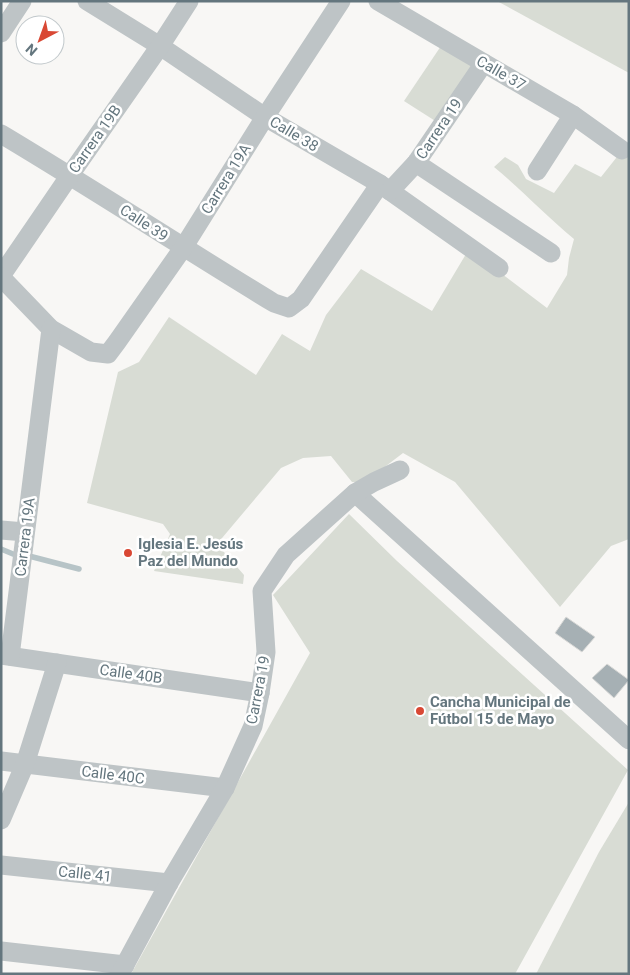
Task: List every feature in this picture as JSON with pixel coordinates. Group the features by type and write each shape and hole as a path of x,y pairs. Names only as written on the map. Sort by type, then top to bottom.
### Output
{"street":[{"path":"1,33 22,1"},
{"name":"Calle 38","path":"87,1 160,46 265,117 385,188 499,268"},
{"name":"Carrera 19B","path":"1,276 189,1"},
{"name":"Carrera 19A","path":"6,655 25,532 51,329 91,352 108,354 183,248 265,117 341,1"},
{"name":"Calle 37","path":"378,1 573,115 622,150"},
{"name":"Carrera 19","path":"289,308 301,299 385,188 416,163 484,63"},
{"path":"537,171 573,115"},
{"name":"Calle 39","path":"1,134 274,303 289,308"},
{"path":"416,163 551,253"},
{"path":"1,276 51,329"},
{"name":"Carrera 19","path":"122,970 169,883 225,788 253,726 266,652 262,591 286,555 355,493 400,470"},
{"path":"355,493 629,740"},
{"path":"1,530 25,532"},
{"name":"Calle 40B","path":"6,655 260,693"},
{"path":"1,820 25,764 57,663"},
{"name":"Calle 40C","path":"1,761 225,788"},
{"name":"Calle 41","path":"1,865 169,883"},
{"path":"1,951 122,970"}],"shaded area":[{"path":"497,1 629,1 629,73"},
{"path":"443,43 483,68 440,124 404,101"},
{"path":"624,148 629,150 629,539 611,546 560,607 455,482 403,453 365,482 352,482 331,456 303,458 281,468 217,544 244,575 243,584 154,571 170,534 163,524 87,503 118,372 139,362 169,317 256,375 282,334 310,351 326,315 361,269 432,311 469,249 547,308 567,275 574,239 494,167 505,157 518,165 526,179 554,193 575,164 601,177"},
{"name":"Cancha Municipal de Fútbol 15 de Mayo","path":"349,514 397,561 628,770 515,974 131,974 310,653 273,595"},
{"path":"629,802 629,974 536,974 599,852"}],"building":[{"path":"566,617 595,637 582,652 555,633"},
{"path":"607,664 629,680 614,698 592,678"}],"waterway":[{"path":"1,549 13,554"},
{"path":"29,556 79,569"}],"place":[{"name":"Iglesia E. Jesús Paz del Mundo","path":"128,553"},
{"name":"Cancha Municipal de Fútbol 15 de Mayo","path":"420,711"}]}
